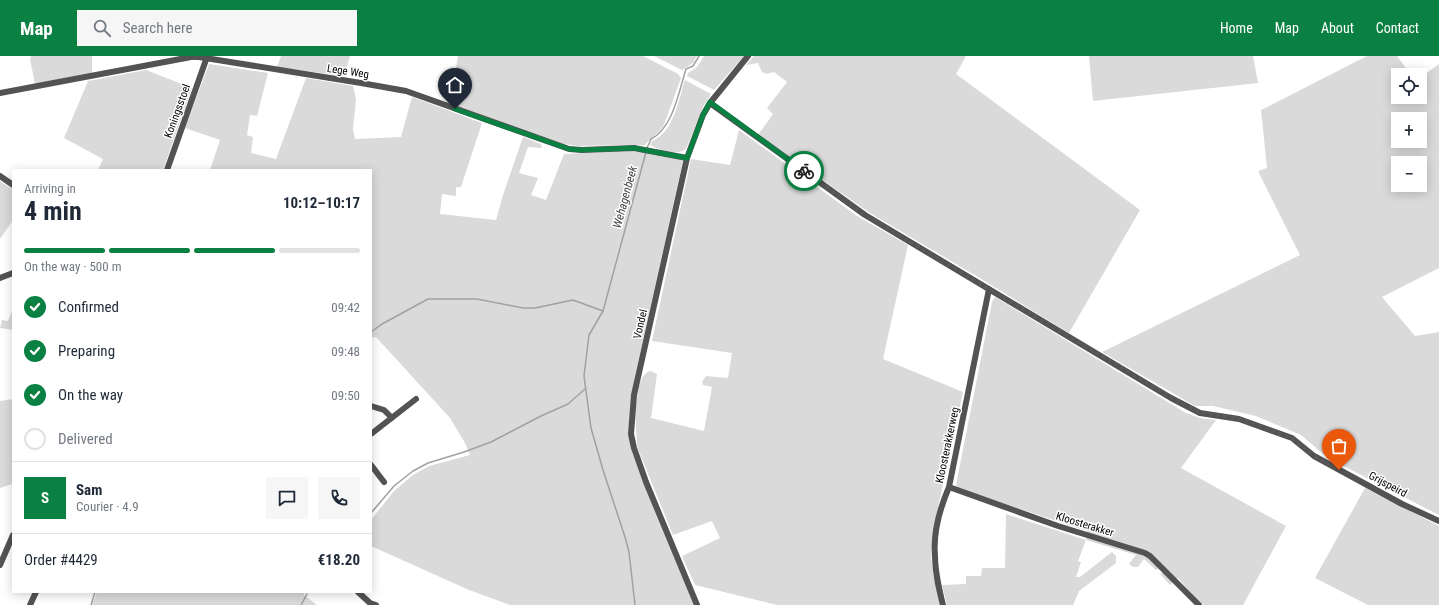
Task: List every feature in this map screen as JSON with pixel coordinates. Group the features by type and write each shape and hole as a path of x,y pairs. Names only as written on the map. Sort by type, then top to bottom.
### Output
{"street":[{"name":"Vondel","path":"697,605 646,482 634,448 631,434 634,395 687,158 703,115 710,102 748,56"},
{"name":"Lege Weg","path":"0,93 191,57 207,57 406,91 569,149 634,148 687,158"},
{"name":"Koningsstoel","path":"167,169 207,57"},
{"name":"Grijspeird","path":"710,102 865,215 1187,406 1200,412 1239,419 1292,438 1314,456 1402,504 1439,522"},
{"path":"0,176 12,184"},
{"path":"0,278 12,273"},
{"name":"Kloosterakkerweg","path":"943,605 934,555 938,524 949,487 989,289"},
{"path":"372,433 416,399"},
{"path":"372,406 384,410 392,418"},
{"path":"372,466 384,482"},
{"name":"Kloosterakker","path":"949,487 1058,526 1145,553 1150,556 1199,605"},
{"path":"0,565 12,537"},
{"path":"30,605 36,593"},
{"path":"359,593 370,603 376,605"}],"shaded area":[{"path":"31,56 92,56 92,73 35,84 30,59"},
{"path":"281,56 350,56 344,76 277,67"},
{"path":"458,56 643,56 678,74 681,78 664,125 645,145 578,146 563,144 450,104"},
{"path":"654,56 697,56 693,63 682,70"},
{"path":"704,56 744,56 714,90 687,76 688,73 697,67"},
{"path":"754,56 966,56 956,74 1140,210 1069,333 870,213 758,135 773,114 767,108 787,82 774,72 767,74 762,72 758,63 746,65"},
{"path":"1089,56 1253,56 1258,83 1093,101"},
{"path":"1367,56 1397,56 1406,68 1391,68 1391,104 1427,104 1427,73 1439,64 1439,268 1382,297 1415,336 1439,332 1439,515 1328,458 1301,435 1256,416 1213,406 1195,406 1102,352 1300,255 1258,171 1267,168 1261,110"},
{"path":"209,64 268,73 257,116 250,115 247,135 253,137 251,153 276,159 306,78 353,86 356,99 353,129 355,139 401,137 412,97 482,123 461,187 456,187 456,196 442,194 440,214 496,220 523,137 541,144 542,148 528,147 519,173 538,178 531,195 546,200 564,154 623,151 644,152 680,158 683,160 635,376 629,421 629,436 633,454 694,605 510,605 469,590 372,546 372,519 394,491 413,475 429,466 470,455 465,443 450,418 376,337 372,338 372,169 210,169 220,140 185,128"},
{"path":"146,70 192,88 163,169 98,169 103,159 64,138 88,81"},
{"path":"685,80 711,94 703,107 686,149 673,152 650,145 652,141 665,131 670,123"},
{"path":"739,130 857,216 908,245 883,359 963,392 936,517 931,553 933,574 941,605 777,605 695,585 682,556 720,538 712,521 673,535 638,449 636,406 638,393 645,374 651,371 657,374 651,418 704,431 712,387 703,385 702,382 706,376 728,378 732,353 652,341 691,159 730,165"},
{"path":"0,181 12,189 12,221 0,239"},
{"path":"995,297 1186,413 1200,418 1216,420 1181,468 1286,526 1243,605 1202,604 1178,578 1170,585 1160,574 1163,572 1159,568 1156,570 1144,559 1138,567 1133,567 1129,564 1136,555 1086,540 1087,531 960,489 956,485 992,302"},
{"path":"12,311 12,330 0,328 2,320 8,321"},
{"path":"12,399 12,484 0,488 0,401"},
{"path":"1365,488 1439,526 1439,605 1368,605 1315,578"},
{"path":"1006,514 1086,540 1078,561 1081,562 1076,577 1080,577 1112,552 1116,556 1116,563 1079,591 1073,605 947,605 942,585 966,584 966,576 981,576 982,568 1005,568"},
{"path":"97,593 305,593 304,595 317,605 92,605"}],"waterway":[{"name":"Wehagenbeek","path":"647,148 651,139 659,134 665,127 678,98 686,69 693,66 699,56"},
{"path":"635,605 629,552 591,428 584,376 589,335 603,311 646,152"},
{"path":"372,331 382,324 428,299 477,299 523,308 535,308 573,300 603,311"},
{"path":"372,512 394,486 413,471 428,463 491,442 568,404 585,389"},
{"path":"91,605 95,593"},
{"path":"301,605 307,594"}],"way so far":[{"path":"804,171 865,215 1179,402 1200,412 1239,419 1292,438 1314,456 1339,470"}],"route":[{"path":"455,109 569,149 634,148 687,158 703,115 710,102 804,171"}]}
